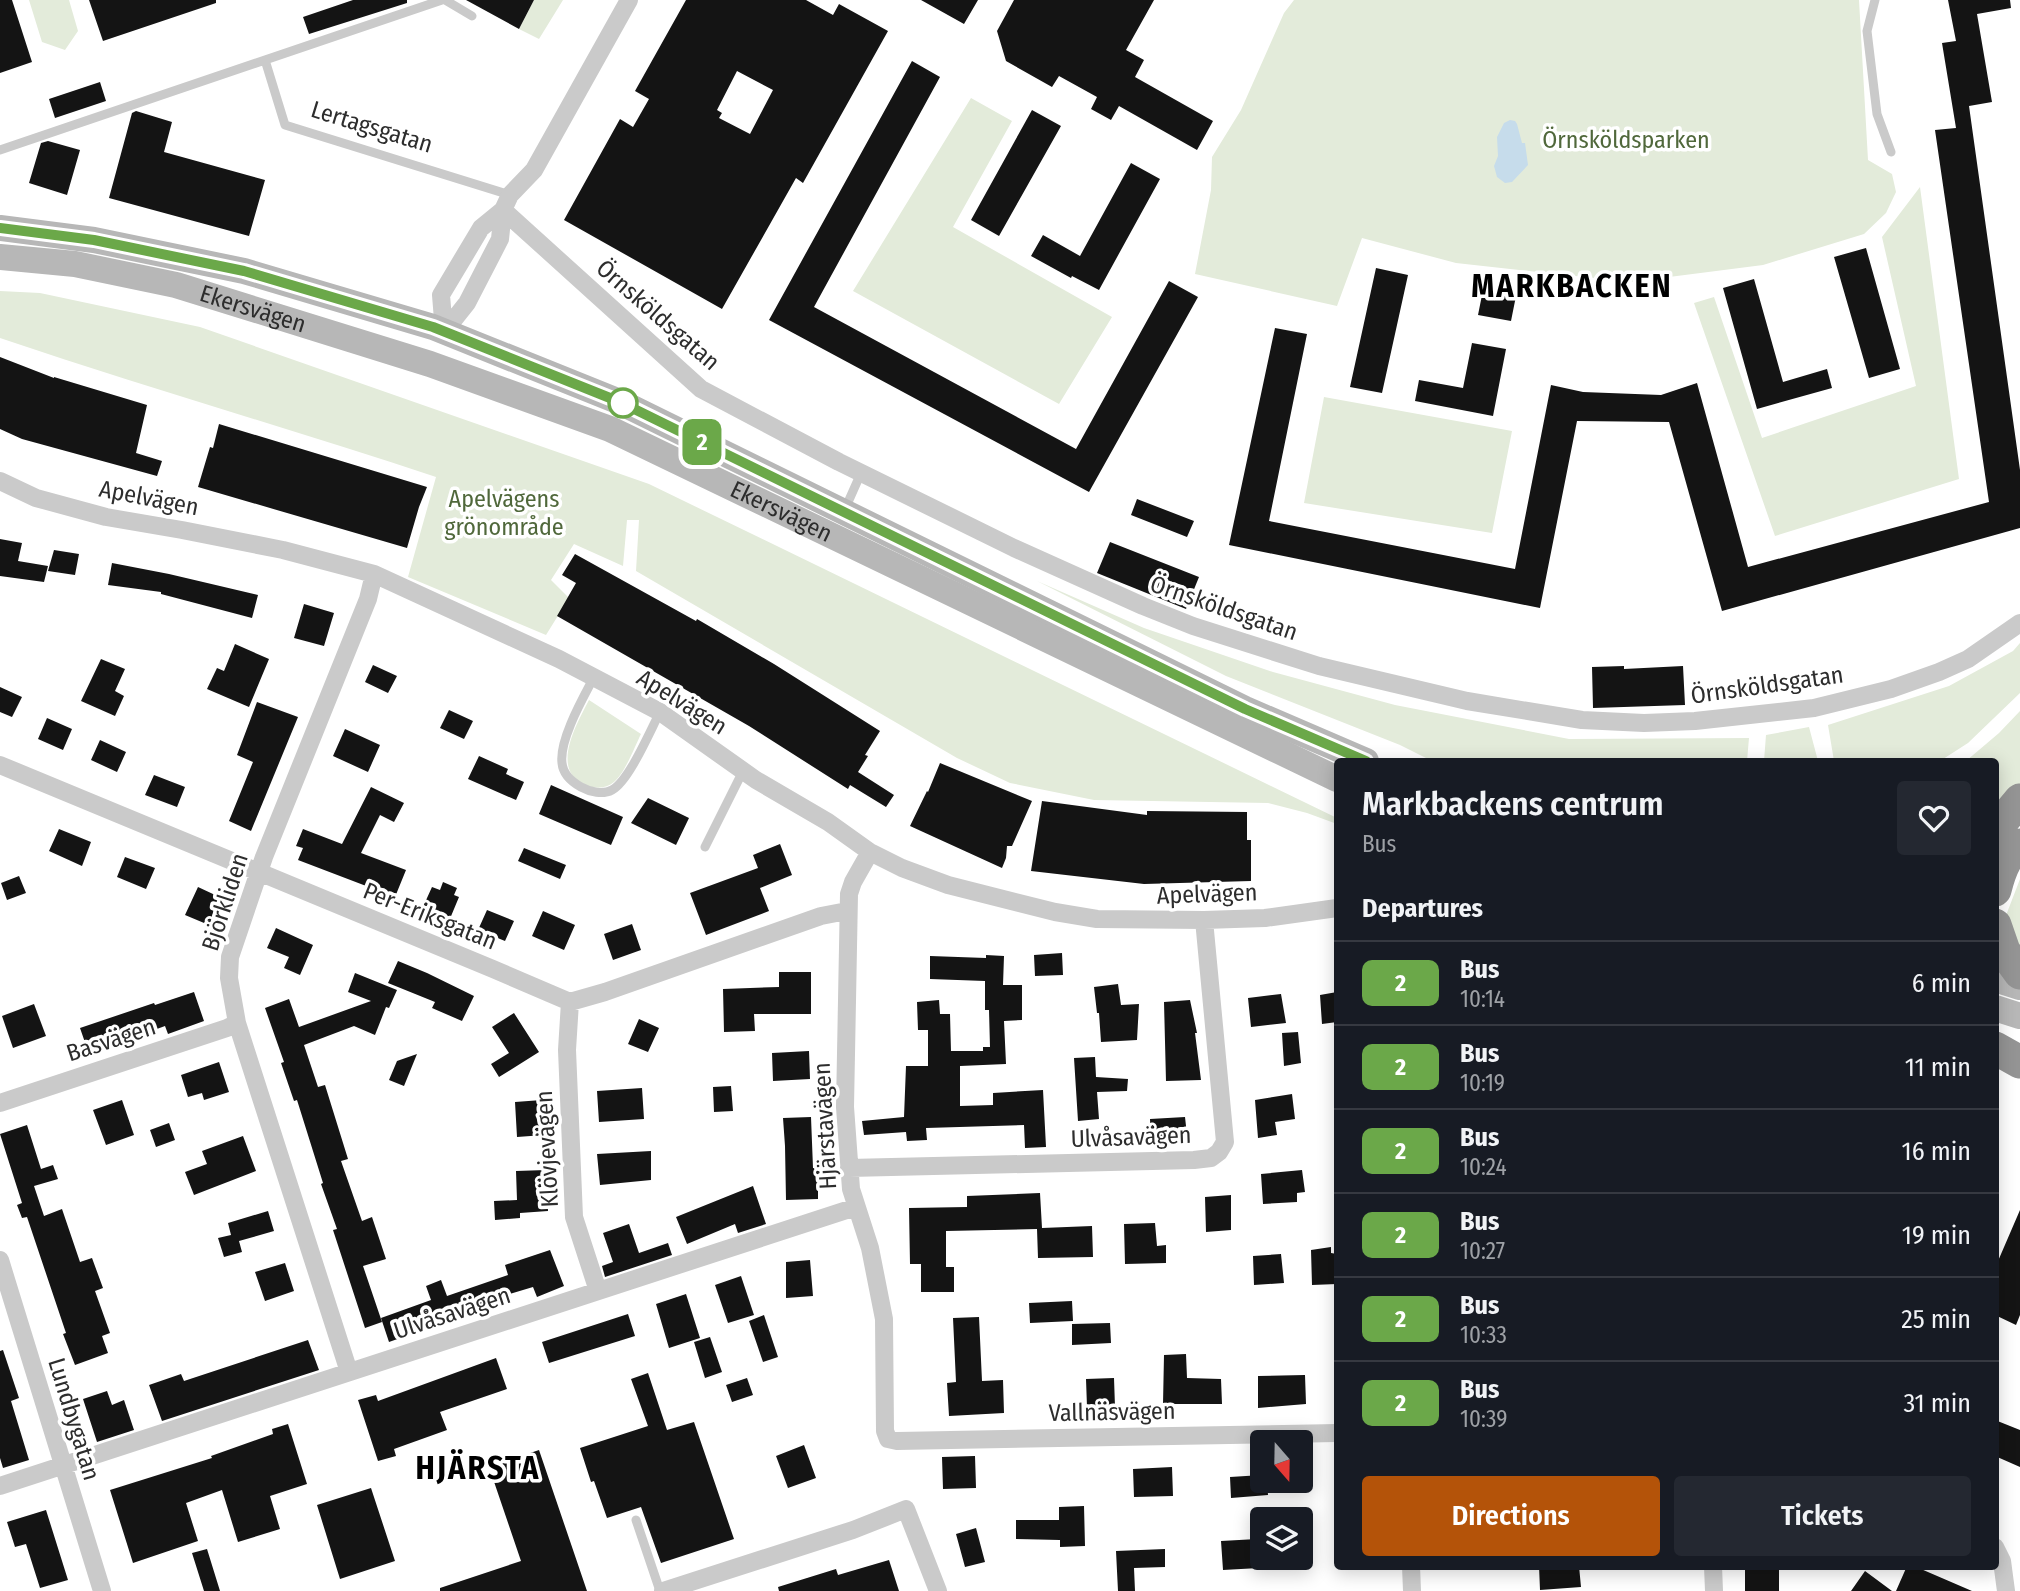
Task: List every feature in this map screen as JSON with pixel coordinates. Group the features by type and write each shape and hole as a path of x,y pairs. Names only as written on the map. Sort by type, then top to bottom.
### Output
{"highway":[{"path":"1999,816 2020,799"},
{"path":"1999,825 2020,799"},
{"path":"1999,877 2015,848 2020,845"},
{"path":"1999,937 2004,951 2020,973"},
{"path":"1999,1050 2020,1062"}],"main road":[{"name":"Ekersvägen","path":"0,228 94,240 244,271 444,332 620,402 1245,709 1359,758"},
{"name":"Ekersvägen","path":"0,257 75,264 176,285 430,364 610,429 1334,778"},
{"path":"430,364 444,332"},
{"path":"832,534 844,511"},
{"path":"1999,980 2020,987"},
{"path":"1999,1009 2020,1016"}],"street":[{"path":"444,332 441,295 481,228 507,203 534,170 629,0"},
{"path":"444,332 467,303 500,239 507,203"},
{"name":"Örnsköldsgatan","path":"507,203 701,388 861,473 1014,548 1193,626 1319,666 1467,701 1582,720 1644,723 1695,721 1814,708 1891,688 1968,659 2020,623"},
{"name":"Apelvägen","path":"0,481 36,498 106,517 283,550 374,574 559,659 660,712 743,771 828,822 870,852 902,868 948,885 1055,912 1097,919 1265,918 1334,908"},
{"name":"Björkliden","path":"349,1372 237,1023 229,978 230,957 260,872 368,599 374,574"},
{"name":"Per-Eriksgatan","path":"0,765 570,1002"},
{"name":"Hjärstavägen","path":"870,852 853,881 847,911 845,1107 850,1189 870,1248 884,1319 885,1431 888,1438"},
{"path":"570,1002 821,916 847,911"},
{"name":"Ulvåsavägen","path":"849,1168 1151,1162 1211,1158 1225,1142 1204,920"},
{"name":"Klövjevägen","path":"570,1002 567,1050 574,1217 598,1291"},
{"name":"Basvägen","path":"0,1102 237,1023"},
{"name":"Ulvåsavägen","path":"0,1486 856,1207"},
{"name":"Lundbygatan","path":"0,1260 102,1591"},
{"name":"Vallnäsvägen","path":"888,1438 897,1441 1334,1433"},
{"path":"662,1591 853,1530 906,1509 938,1591"},
{"path":"1999,1557 2006,1591"},
{"path":"1411,1570 1412,1591"},
{"path":"1713,1570 1714,1591"}],"lane":[{"path":"0,150 444,0 472,16"},
{"path":"1875,0 1867,31 1877,114 1891,152"},
{"name":"Lertagsgatan","path":"265,60 285,125 507,203"},
{"path":"844,511 861,473"},
{"path":"594,677 565,738 562,763 568,779 584,789 597,793 612,790 625,778 660,712"},
{"path":"705,846 743,771"},
{"path":"636,1520 662,1591"}],"green space":[{"path":"29,0 69,0 78,31 65,50 42,42"},
{"path":"534,0 563,0 539,39 519,29"},
{"name":"Örnsköldsparken","path":"1294,0 1859,0 1868,160 1892,174 1896,192 1886,213 1864,234 1763,265 1630,282 1456,263 1362,238 1337,306 1195,274 1211,190 1212,157 1241,110 1284,13"},
{"path":"971,98 1012,121 953,227 1112,317 1059,404 853,291"},
{"path":"1920,187 1959,479 1775,536 1694,303 1714,297 1762,438 1916,386 1882,237"},
{"name":"Apelvägens grönområde","path":"0,291 40,293 200,327 649,484 1334,817 1334,823 1268,803 1094,800 1010,783 957,758 636,571 639,520 627,520 623,566 574,544 551,580 569,598 546,635 408,577 436,477 0,338"},
{"path":"1324,397 1512,431 1492,533 1304,503"},
{"path":"1037,581 1144,628 1273,672 1395,705 1569,739 1749,738 1747,758 1426,758 1400,745 1226,676"},
{"path":"2020,643 2020,693 1968,743 1945,758 1834,758 1828,725 1949,686 2013,651"},
{"path":"589,700 641,734 618,778 602,787 588,786 576,780 568,759 573,734"},
{"path":"2020,711 2020,790 1999,811 1999,758 1970,758"},
{"path":"1809,727 1817,758 1764,758 1766,735"},
{"path":"2020,879 2020,953 2005,918"}],"water":[{"path":"1510,120 1517,124 1522,143 1525,143 1528,165 1512,182 1505,183 1497,177 1494,166 1498,156 1497,137 1504,123"}],"building":[{"path":"0,0 12,0 32,62 0,73"},
{"path":"89,0 216,0 216,3 103,41"},
{"path":"353,0 407,0 407,3 309,34 303,17"},
{"path":"466,0 534,0 519,29"},
{"path":"686,0 806,0 833,15 839,4 888,31 803,183 796,178 722,309 564,220 620,119 633,127 649,99 635,91","holes":["737,71 773,90 750,134 719,118 722,113 717,110"]},
{"path":"921,0 978,0 964,24"},
{"path":"1014,0 1154,0 1126,50 1144,60 1135,77 1213,121 1197,150 1119,106 1111,120 1091,109 1097,97 1059,76 1052,87 1006,61 997,31"},
{"path":"1948,0 2010,0 2011,8 1977,14 1992,102 1969,106 2020,470 2020,528 1722,611 1669,422 1577,421 1540,608 1229,545 1275,328 1307,334 1269,521 1515,569 1551,385 1583,392 1661,395 1697,383 1748,567 1989,502 1935,130 1956,128 1942,43 1956,41"},
{"path":"912,61 940,77 814,307 1076,449 1169,281 1198,297 1089,492 769,320"},
{"path":"100,82 106,101 55,118 49,99"},
{"path":"1032,110 1061,126 999,236 971,220"},
{"path":"136,111 172,122 164,152 265,180 249,236 109,198 132,113"},
{"path":"48,141 80,150 67,195 29,183 41,143"},
{"path":"1131,163 1160,179 1099,290 1031,256 1043,235 1080,256"},
{"path":"1866,248 1900,369 1869,378 1834,257"},
{"path":"1376,268 1408,275 1382,393 1350,387"},
{"path":"1754,279 1783,382 1827,369 1832,388 1757,409 1723,288"},
{"path":"1483,290 1516,296 1511,321 1478,315"},
{"path":"1472,343 1506,349 1493,416 1415,401 1419,380 1463,388"},
{"path":"0,357 54,378 147,405 136,453 162,461 157,476 22,439 0,429"},
{"path":"219,424 427,487 407,548 198,487"},
{"path":"1137,499 1194,521 1187,537 1131,515"},
{"path":"0,539 22,543 18,561 48,566 44,582 0,576"},
{"path":"1110,542 1199,577 1186,609 1097,573"},
{"path":"54,550 79,554 75,575 48,571"},
{"path":"575,554 696,621 697,619 880,731 858,772 894,795 886,807 850,785 848,789 749,726 557,616 576,583 562,575"},
{"path":"112,563 258,595 252,618 161,592 108,585"},
{"path":"304,604 334,613 324,646 294,638"},
{"path":"235,644 269,659 249,707 207,689 217,668 224,671"},
{"path":"101,659 125,669 115,691 124,696 115,716 81,701"},
{"path":"373,665 397,676 388,693 365,682"},
{"path":"1624,666 1624,669 1683,666 1685,705 1593,708 1592,667"},
{"path":"0,687 22,697 12,717 0,712"},
{"path":"257,702 298,717 251,831 229,821 253,762 237,755"},
{"path":"449,710 473,721 464,739 440,728"},
{"path":"47,718 72,729 63,750 38,739"},
{"path":"345,729 380,745 368,772 333,756"},
{"path":"100,740 126,752 117,772 91,760"},
{"path":"479,756 508,769 506,774 524,782 516,800 468,779"},
{"path":"940,763 1032,801 1012,846 1007,846 1002,868 910,826"},
{"path":"154,775 185,787 177,807 145,795"},
{"path":"551,785 623,817 611,845 539,814"},
{"path":"371,787 404,803 394,822 380,815 361,853 406,870 395,897 298,860 303,848 296,846 303,829 342,844"},
{"path":"648,798 689,818 676,845 631,823"},
{"path":"1042,801 1147,815 1147,811 1247,812 1247,840 1251,840 1251,881 1144,884 1031,871"},
{"path":"59,829 91,842 82,866 49,851"},
{"path":"780,844 792,875 760,888 769,911 706,935 690,893 758,868 753,855"},
{"path":"524,848 566,865 560,879 518,861"},
{"path":"125,857 155,868 146,889 117,877"},
{"path":"19,876 26,893 7,900 1,883"},
{"path":"443,882 457,888 454,895 459,897 449,921 422,909 432,887 440,890"},
{"path":"198,887 228,901 216,928 185,915"},
{"path":"487,910 514,921 505,941 478,930"},
{"path":"543,911 575,925 564,950 532,936"},
{"path":"632,924 641,950 613,960 604,934"},
{"path":"276,928 313,945 300,975 284,968 289,957 267,948"},
{"path":"1062,953 1063,975 1035,976 1034,955"},
{"path":"986,955 1004,956 1003,985 1022,985 1022,1020 1004,1021 1006,1064 960,1066 960,1106 993,1105 993,1093 1043,1090 1046,1147 1025,1148 1024,1125 926,1128 927,1140 907,1141 906,1132 864,1135 862,1121 904,1117 906,1066 928,1066 928,1030 918,1030 917,1002 939,1000 940,1014 950,1014 951,1051 983,1051 983,1047 990,1047 989,1010 985,1010 985,981 930,979 930,956 986,958"},
{"path":"398,961 474,996 462,1021 432,1008 435,1002 388,983"},
{"path":"779,972 811,972 811,1014 754,1014 755,1031 724,1032 723,989 779,987"},
{"path":"355,973 397,990 389,1008 386,1007 375,1035 354,1026 304,1045 318,1087 325,1085 348,1159 341,1161 362,1221 372,1217 386,1259 363,1266 382,1322 365,1328 333,1230 337,1229 321,1184 323,1183 297,1100 294,1101 281,1063 284,1062 265,1008 289,999 299,1027 371,1001 348,992"},
{"path":"1118,984 1121,1005 1139,1004 1137,1040 1101,1042 1094,987"},
{"path":"194,992 204,1021 168,1034 165,1026 89,1054 80,1028"},
{"path":"1334,993 1334,1022 1322,1024 1320,995"},
{"path":"1281,994 1286,1023 1251,1027 1248,998"},
{"path":"1190,1000 1197,1033 1201,1080 1166,1081 1164,1002"},
{"path":"34,1004 46,1036 13,1048 2,1016"},
{"path":"514,1013 539,1052 499,1077 491,1064 509,1053 492,1027"},
{"path":"639,1019 659,1028 648,1052 628,1044"},
{"path":"1298,1032 1301,1063 1284,1066 1282,1033"},
{"path":"809,1051 810,1079 773,1081 772,1053"},
{"path":"417,1054 404,1086 389,1080 397,1061"},
{"path":"1095,1057 1096,1077 1128,1079 1127,1091 1097,1092 1099,1119 1078,1121 1074,1058"},
{"path":"219,1062 229,1092 204,1100 202,1093 188,1097 181,1075"},
{"path":"731,1086 733,1111 714,1112 713,1087"},
{"path":"642,1088 644,1119 599,1122 597,1091"},
{"path":"1292,1094 1295,1119 1275,1122 1277,1135 1258,1138 1255,1100"},
{"path":"122,1100 134,1135 106,1145 93,1110"},
{"path":"542,1100 544,1135 517,1137 515,1102"},
{"path":"811,1117 813,1168 818,1168 818,1199 786,1200 783,1118"},
{"path":"1185,1117 1188,1144 1151,1143 1150,1119"},
{"path":"169,1123 175,1140 156,1147 150,1130"},
{"path":"27,1125 41,1169 53,1165 58,1179 34,1186 44,1216 62,1209 80,1262 92,1258 103,1288 95,1291 110,1333 102,1336 108,1353 75,1365 27,1217 22,1218 17,1205 22,1203 0,1134"},
{"path":"243,1136 256,1171 194,1195 185,1172 207,1164 202,1151"},
{"path":"651,1151 651,1180 600,1185 597,1154"},
{"path":"546,1170 548,1211 520,1213 520,1218 495,1220 494,1201 517,1200 516,1171"},
{"path":"1302,1170 1305,1192 1297,1193 1297,1202 1263,1204 1261,1174"},
{"path":"753,1186 766,1224 738,1233 735,1224 687,1244 676,1217"},
{"path":"1040,1193 1042,1228 1092,1226 1093,1257 1038,1258 1037,1229 946,1231 946,1267 954,1267 954,1292 921,1292 921,1264 910,1264 909,1208 967,1207 967,1196"},
{"path":"1231,1195 1231,1230 1206,1232 1205,1197"},
{"path":"2020,1210 2020,1315 2016,1325 1999,1317 1999,1259"},
{"path":"268,1211 274,1231 239,1241 242,1252 224,1257 218,1238 231,1235 228,1223"},
{"path":"1155,1223 1157,1246 1166,1245 1166,1263 1125,1264 1124,1224"},
{"path":"629,1224 639,1253 668,1243 672,1255 605,1277 602,1266 613,1262 603,1233"},
{"path":"1331,1247 1331,1253 1334,1254 1334,1284 1312,1285 1311,1250"},
{"path":"550,1250 564,1286 537,1297 533,1287 489,1300 492,1308 389,1342 381,1318 431,1300 426,1286 441,1280 447,1296 508,1275 505,1265"},
{"path":"1281,1254 1284,1283 1254,1285 1253,1256"},
{"path":"810,1260 813,1296 786,1298 786,1262"},
{"path":"285,1263 294,1291 265,1301 255,1272"},
{"path":"741,1276 754,1315 728,1323 715,1285"},
{"path":"686,1294 700,1338 669,1348 656,1304"},
{"path":"1072,1301 1073,1321 1030,1323 1029,1303"},
{"path":"628,1314 635,1336 549,1363 542,1342"},
{"path":"764,1315 778,1357 763,1362 749,1321"},
{"path":"979,1317 982,1381 1003,1380 1004,1413 949,1416 947,1383 956,1382 953,1318"},
{"path":"1110,1323 1111,1343 1072,1345 1072,1324"},
{"path":"710,1337 722,1372 705,1378 694,1342"},
{"path":"308,1340 319,1370 162,1421 149,1385 181,1374 184,1381"},
{"path":"3,1350 19,1398 11,1401 29,1460 3,1468 0,1458 0,1351"},
{"path":"1186,1354 1187,1378 1221,1379 1222,1404 1163,1404 1164,1355"},
{"path":"496,1358 507,1389 440,1412 447,1430 394,1449 396,1456 378,1461 358,1400 376,1395 378,1401"},
{"path":"648,1373 667,1430 694,1422 734,1539 661,1563 641,1507 607,1518 580,1448 648,1426 631,1379"},
{"path":"1305,1375 1306,1404 1258,1408 1258,1376"},
{"path":"747,1378 753,1395 732,1402 726,1385"},
{"path":"1114,1378 1115,1407 1087,1407 1086,1379"},
{"path":"107,1391 112,1405 124,1400 134,1430 97,1442 83,1399"},
{"path":"1999,1422 2020,1430 2020,1467 1999,1458"},
{"path":"288,1424 307,1484 270,1496 280,1529 238,1542 222,1490 186,1503 198,1541 133,1563 110,1490 212,1458 211,1456 273,1434 272,1429"},
{"path":"804,1445 816,1478 788,1488 776,1456"},
{"path":"539,1450 587,1591 440,1591 440,1588 521,1561 489,1467"},
{"path":"975,1456 976,1488 943,1489 942,1457"},
{"path":"1172,1467 1173,1496 1134,1497 1133,1469"},
{"path":"1250,1476 1250,1493 1268,1495 1231,1498 1230,1477"},
{"path":"371,1488 395,1561 340,1579 317,1505"},
{"path":"1084,1506 1085,1546 1060,1547 1060,1540 1016,1539 1016,1520 1059,1520 1059,1507"},
{"path":"46,1510 68,1580 40,1588 26,1544 15,1547 7,1522"},
{"path":"976,1528 985,1562 965,1567 956,1534"},
{"path":"1250,1539 1250,1568 1223,1570 1221,1541"},
{"path":"207,1549 220,1591 204,1591 192,1553"},
{"path":"1165,1549 1165,1567 1134,1568 1135,1591 1118,1591 1116,1551"},
{"path":"889,1560 899,1591 779,1591 778,1587 836,1569 838,1575"},
{"path":"1539,1570 1579,1570 1581,1587 1540,1590"},
{"path":"1745,1570 1779,1570 1779,1591 1745,1591"},
{"path":"1905,1570 1923,1570 1972,1591 1896,1591"},
{"path":"1865,1571 1892,1591 1851,1591"}],"bus line":[{"name":"2","path":"0,228 94,240 244,271 433,327 620,402 1245,709 1359,758"}],"district":[{"name":"MARKBACKEN","path":"1572,286"},
{"name":"HJÄRSTA","path":"478,1468"}]}
